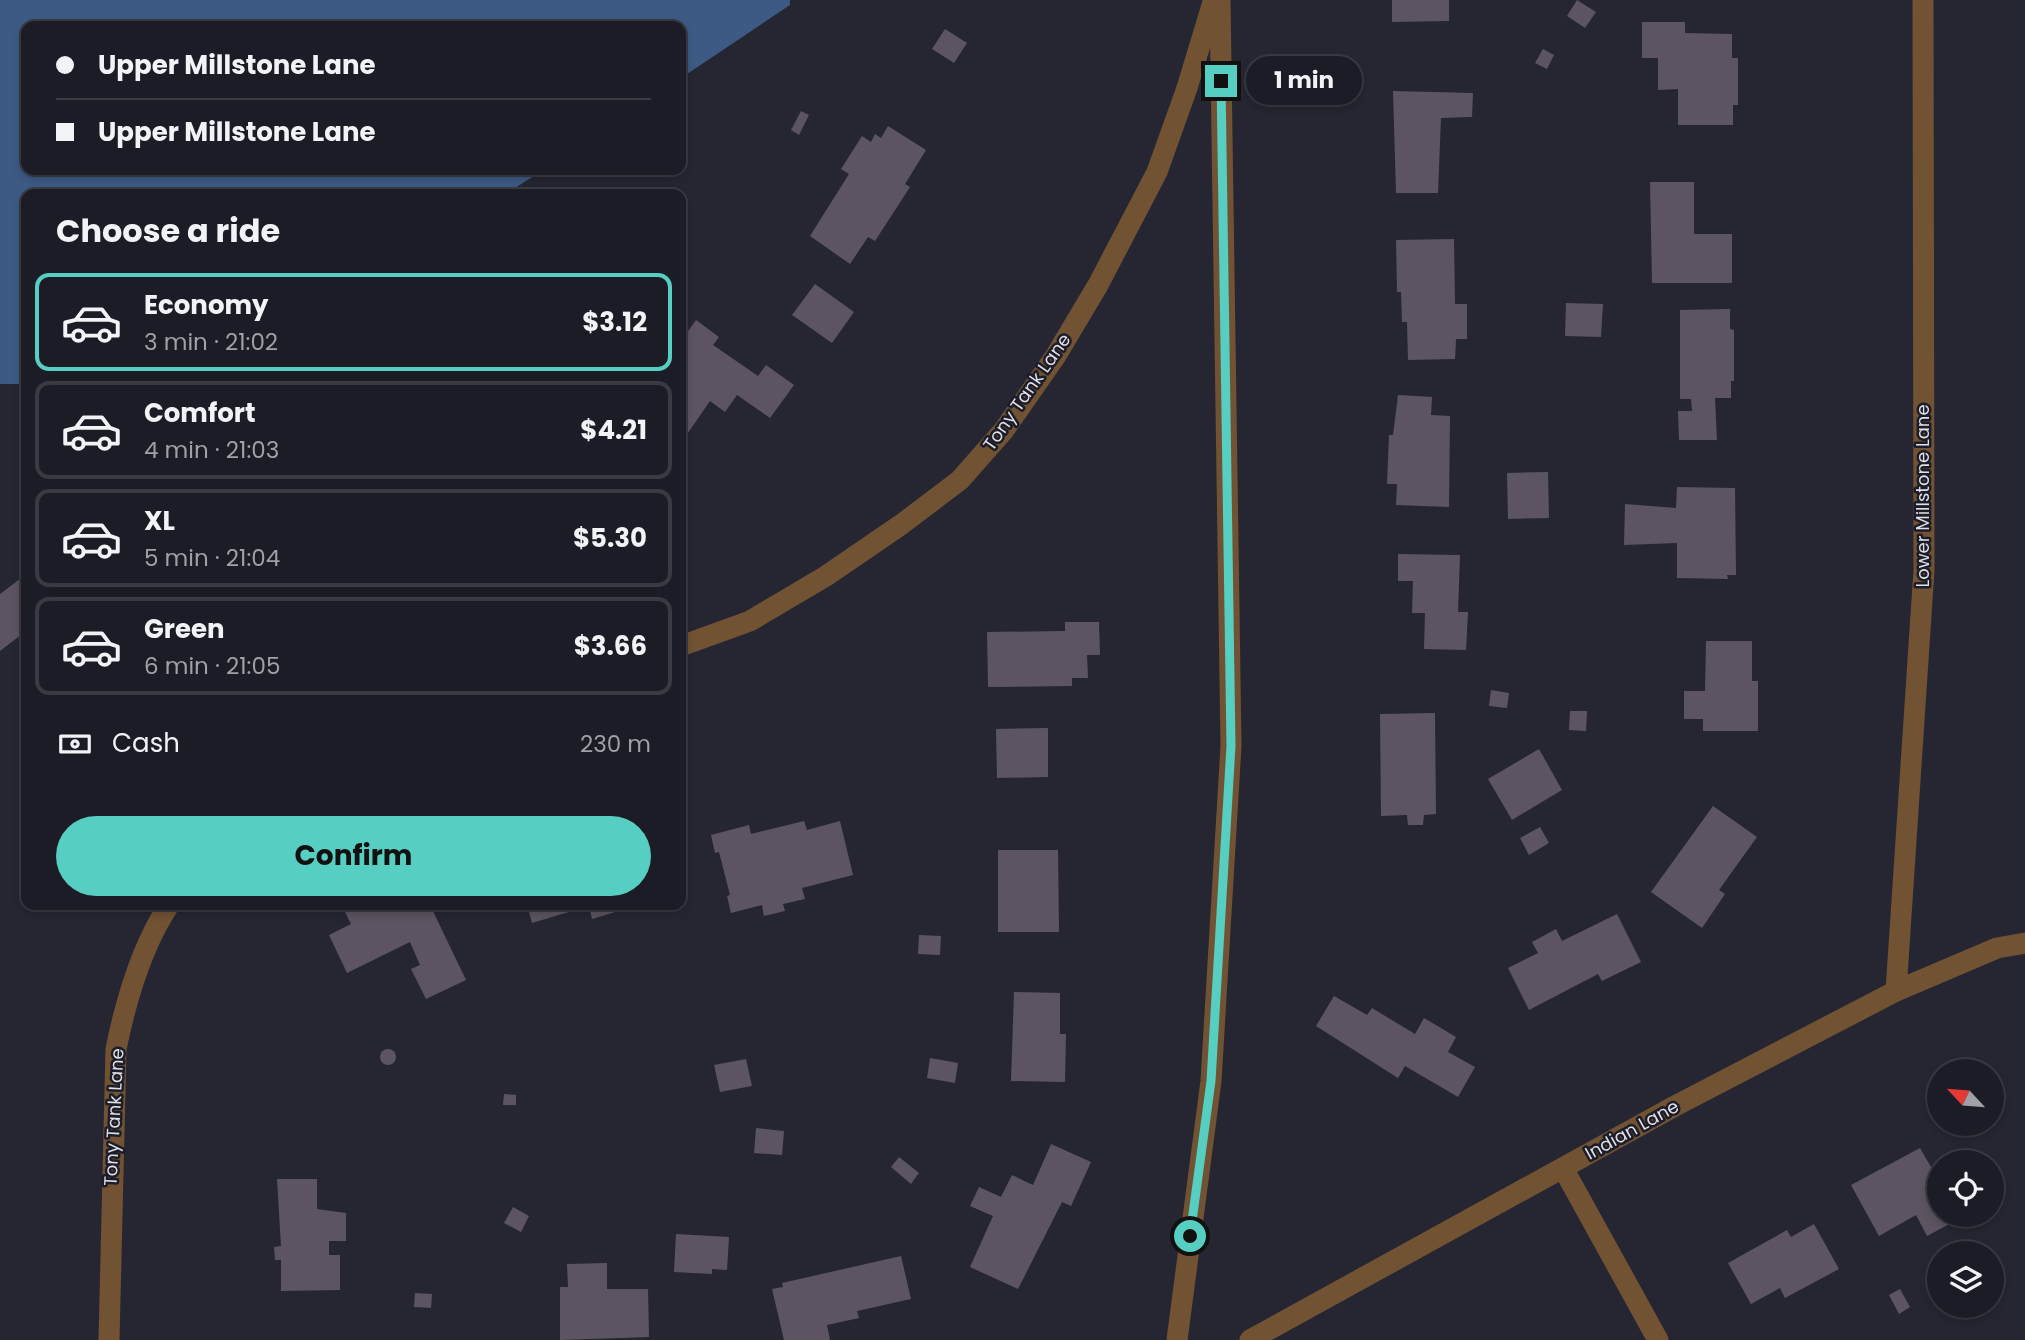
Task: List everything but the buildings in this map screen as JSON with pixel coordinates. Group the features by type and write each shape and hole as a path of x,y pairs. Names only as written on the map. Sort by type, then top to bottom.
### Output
{"street":[{"name":"Tony Tank Lane","path":"686,644 750,621 826,576 960,480 1004,430 1055,357 1098,285 1157,172 1214,0"},
{"path":"1177,1340 1211,1081 1231,746 1220,0"},
{"name":"Lower Millstone Lane","path":"1896,991 1924,570 1923,0"},
{"name":"Tony Tank Lane","path":"108,1340 116,1049 122,1018 145,951 166,910"},
{"name":"Indian Lane","path":"1250,1340 1563,1168 1896,991 1997,948 2025,943"},
{"path":"1563,1168 1658,1340"}],"water":[{"path":"0,0 790,0 790,5 686,75 686,21 21,21 21,175 535,175 514,189 21,189 21,384 0,384"}],"route":[{"path":"1190,1236 1211,1081 1231,746 1221,81"}]}
